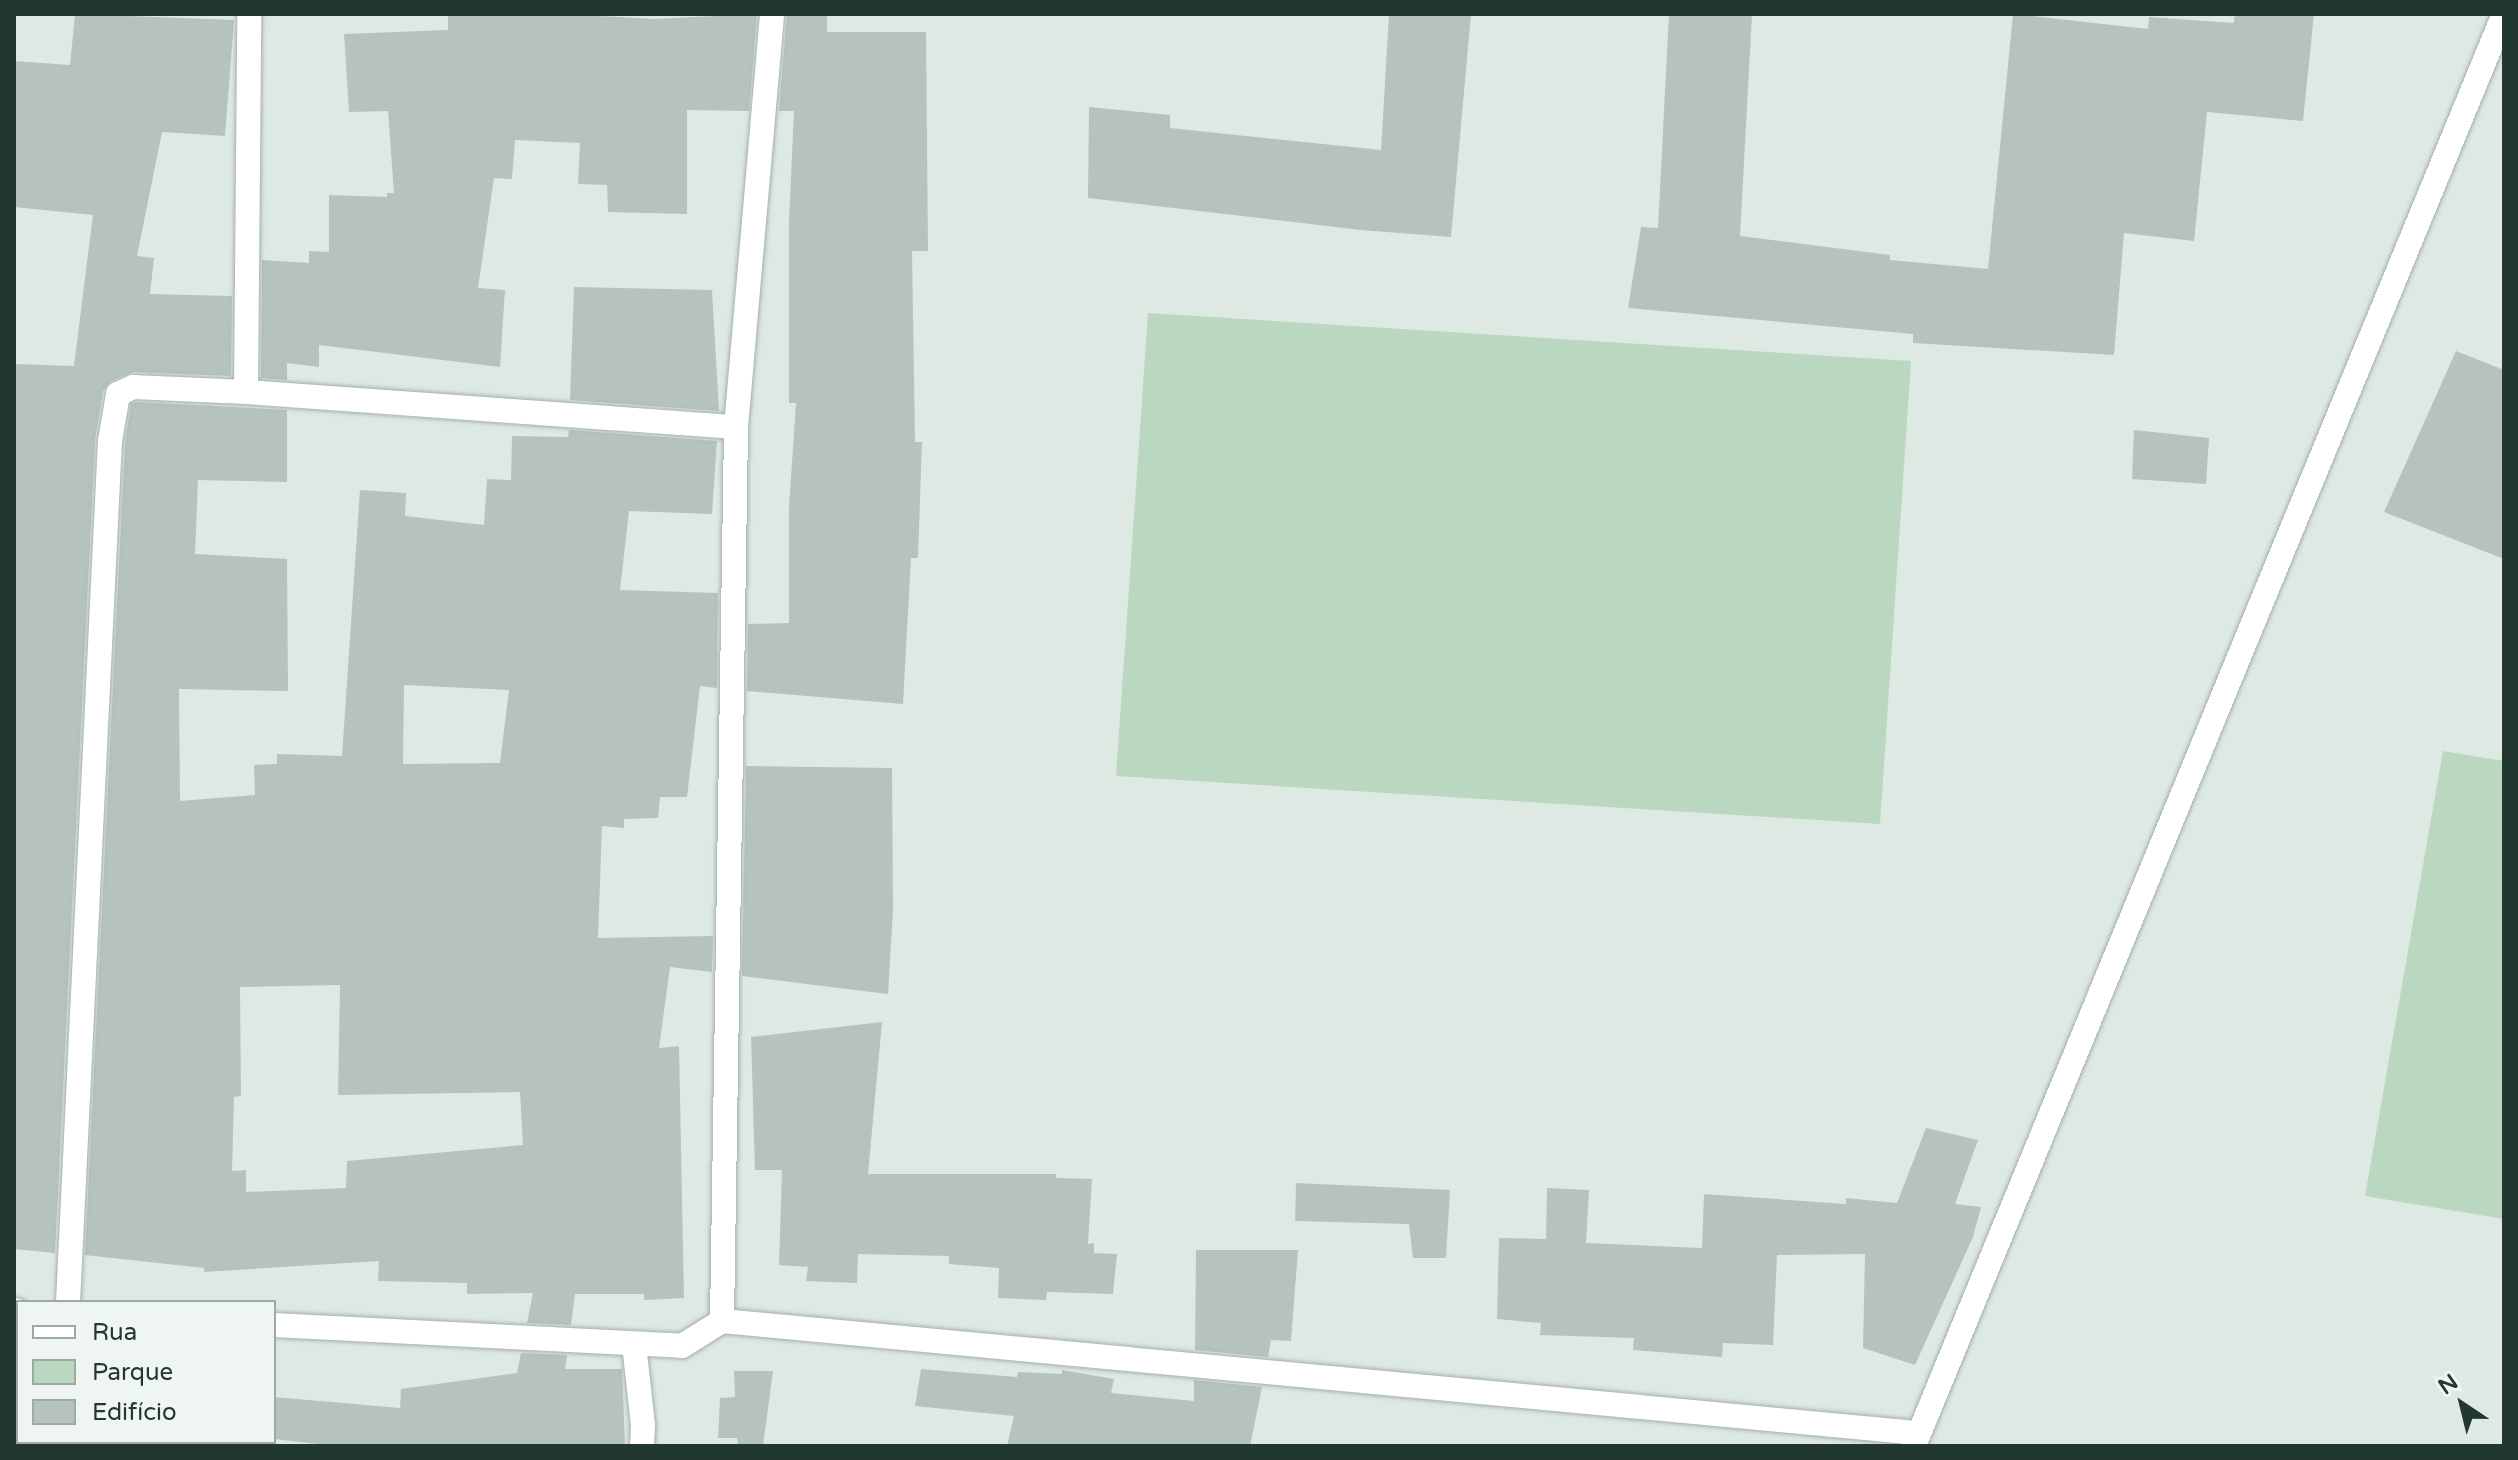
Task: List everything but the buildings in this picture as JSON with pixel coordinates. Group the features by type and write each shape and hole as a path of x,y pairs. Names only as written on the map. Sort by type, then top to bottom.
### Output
{"street":[{"path":"246,392 249,14"},
{"path":"722,1321 736,427 772,14"},
{"path":"276,1325 682,1346 722,1321 1916,1440 2504,14"},
{"path":"68,1300 110,441 118,394 133,387 246,392 736,427"},
{"path":"634,1344 642,1446"}],"green space":[{"path":"1148,313 1911,361 1880,824 1116,776"},
{"path":"2443,751 2504,761 2504,1219 2365,1196"}]}
